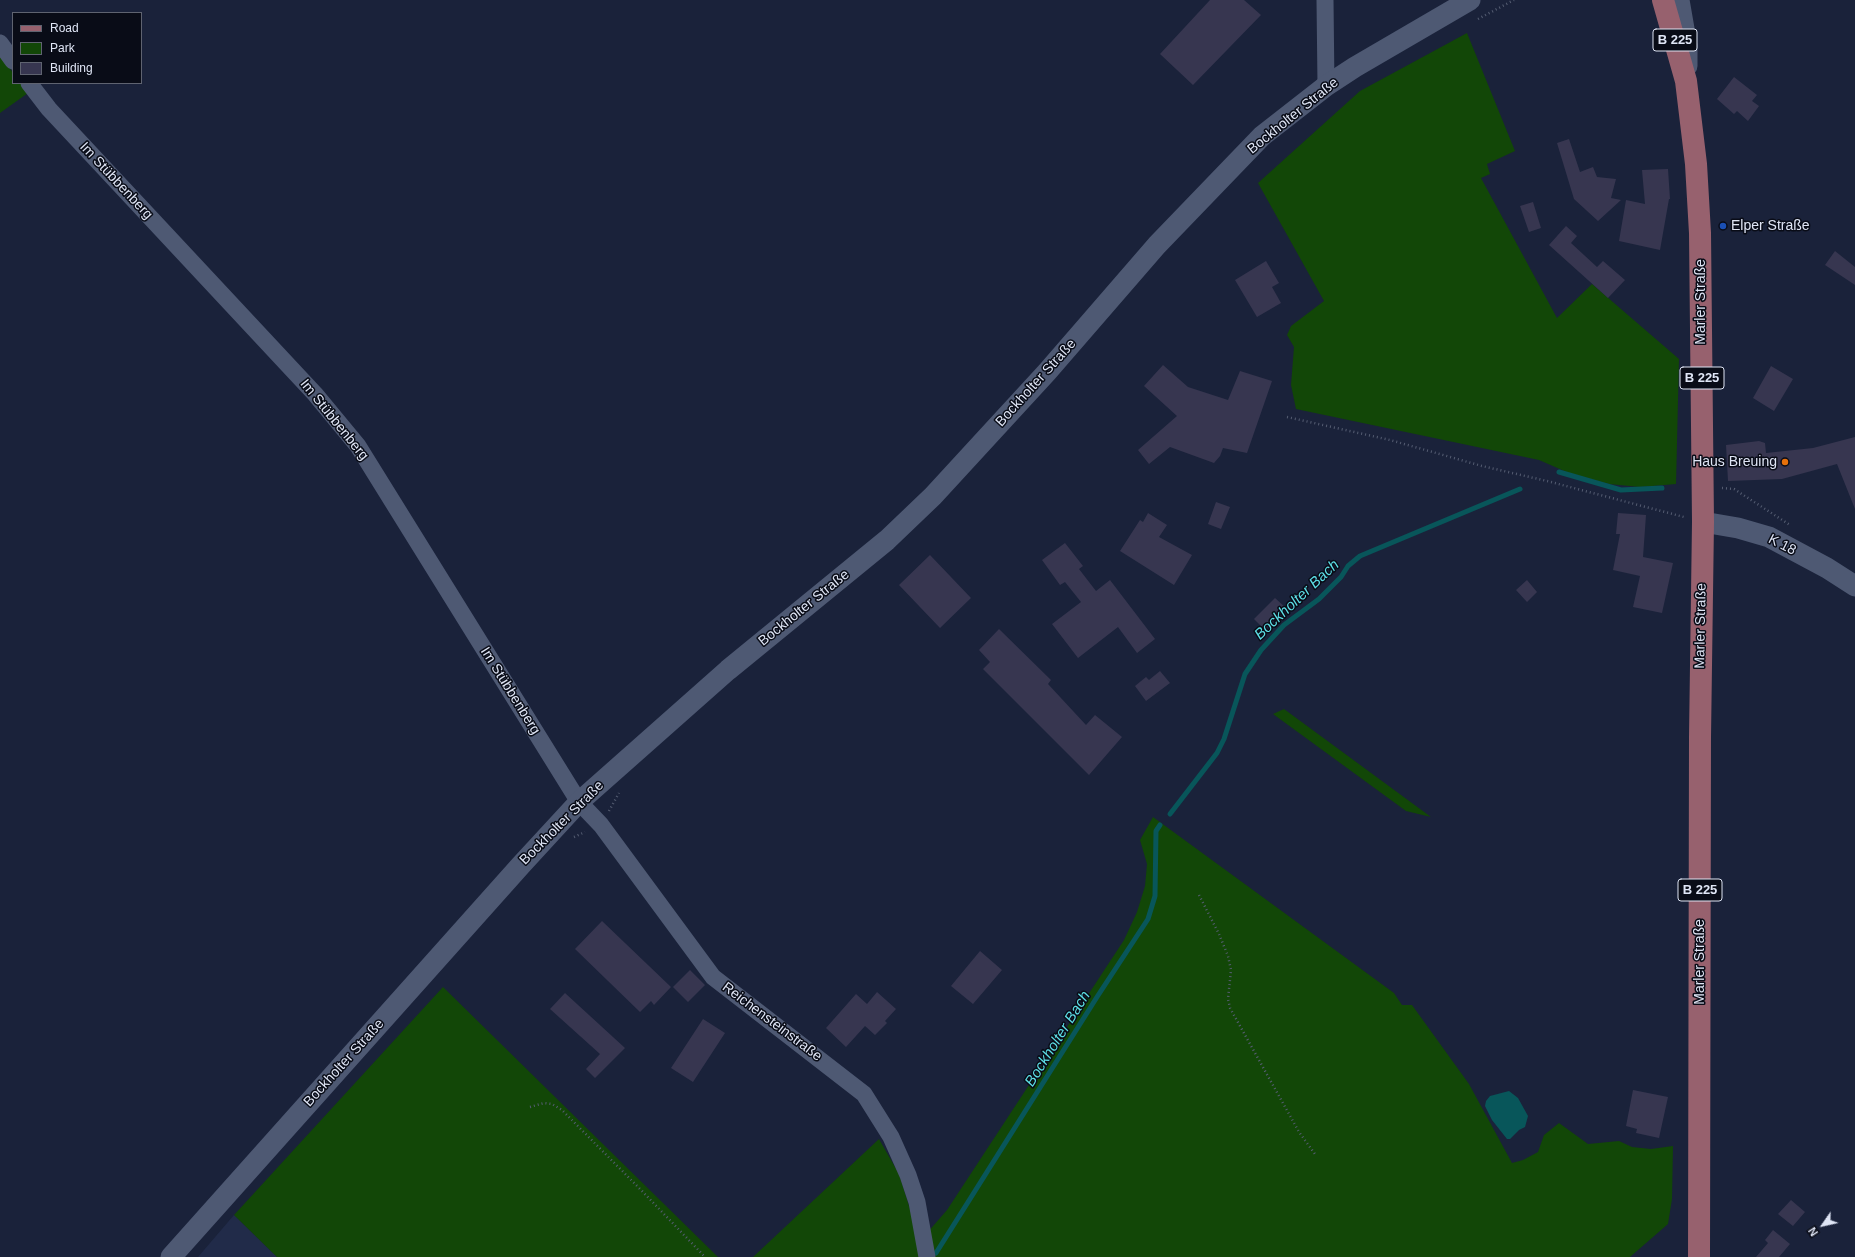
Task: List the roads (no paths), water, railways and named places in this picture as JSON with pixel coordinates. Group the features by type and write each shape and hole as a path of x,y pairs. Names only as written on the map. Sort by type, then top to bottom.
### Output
{"main road":[{"name":"Marler Straße","path":"1663,0 1686,81 1696,164 1700,233 1703,522 1700,737 1699,1257"}],"street":[{"path":"1325,0 1326,86"},
{"name":"Bockholter Straße","path":"171,1257 579,802 728,670 887,540 933,496 991,434 1157,245 1262,136 1326,86 1355,67 1470,0"},
{"path":"1679,0 1687,46 1686,81"},
{"path":"0,43 12,60"},
{"name":"Im Stübbenberg","path":"30,84 48,109 315,394 358,446 579,802"},
{"name":"K 18","path":"1703,522 1738,528 1769,537 1827,568 1855,586"},
{"name":"Reichensteinstraße","path":"579,802 601,825 713,977 864,1094 891,1137 908,1175 917,1202 927,1257"}],"waterway":[{"name":"Bockholter Bach","path":"1559,472 1621,490 1662,488"},
{"name":"Bockholter Bach","path":"1170,814 1217,753 1224,739 1245,674 1261,650 1284,625 1319,599 1341,577 1348,566 1360,556 1520,489"},
{"name":"Bockholter Bach","path":"936,1253 1097,997 1148,919 1155,896 1156,831 1160,825"}],"place":[{"name":"Elper Straße","path":"1723,226"},
{"name":"Haus Breuing","path":"1785,462"}]}
